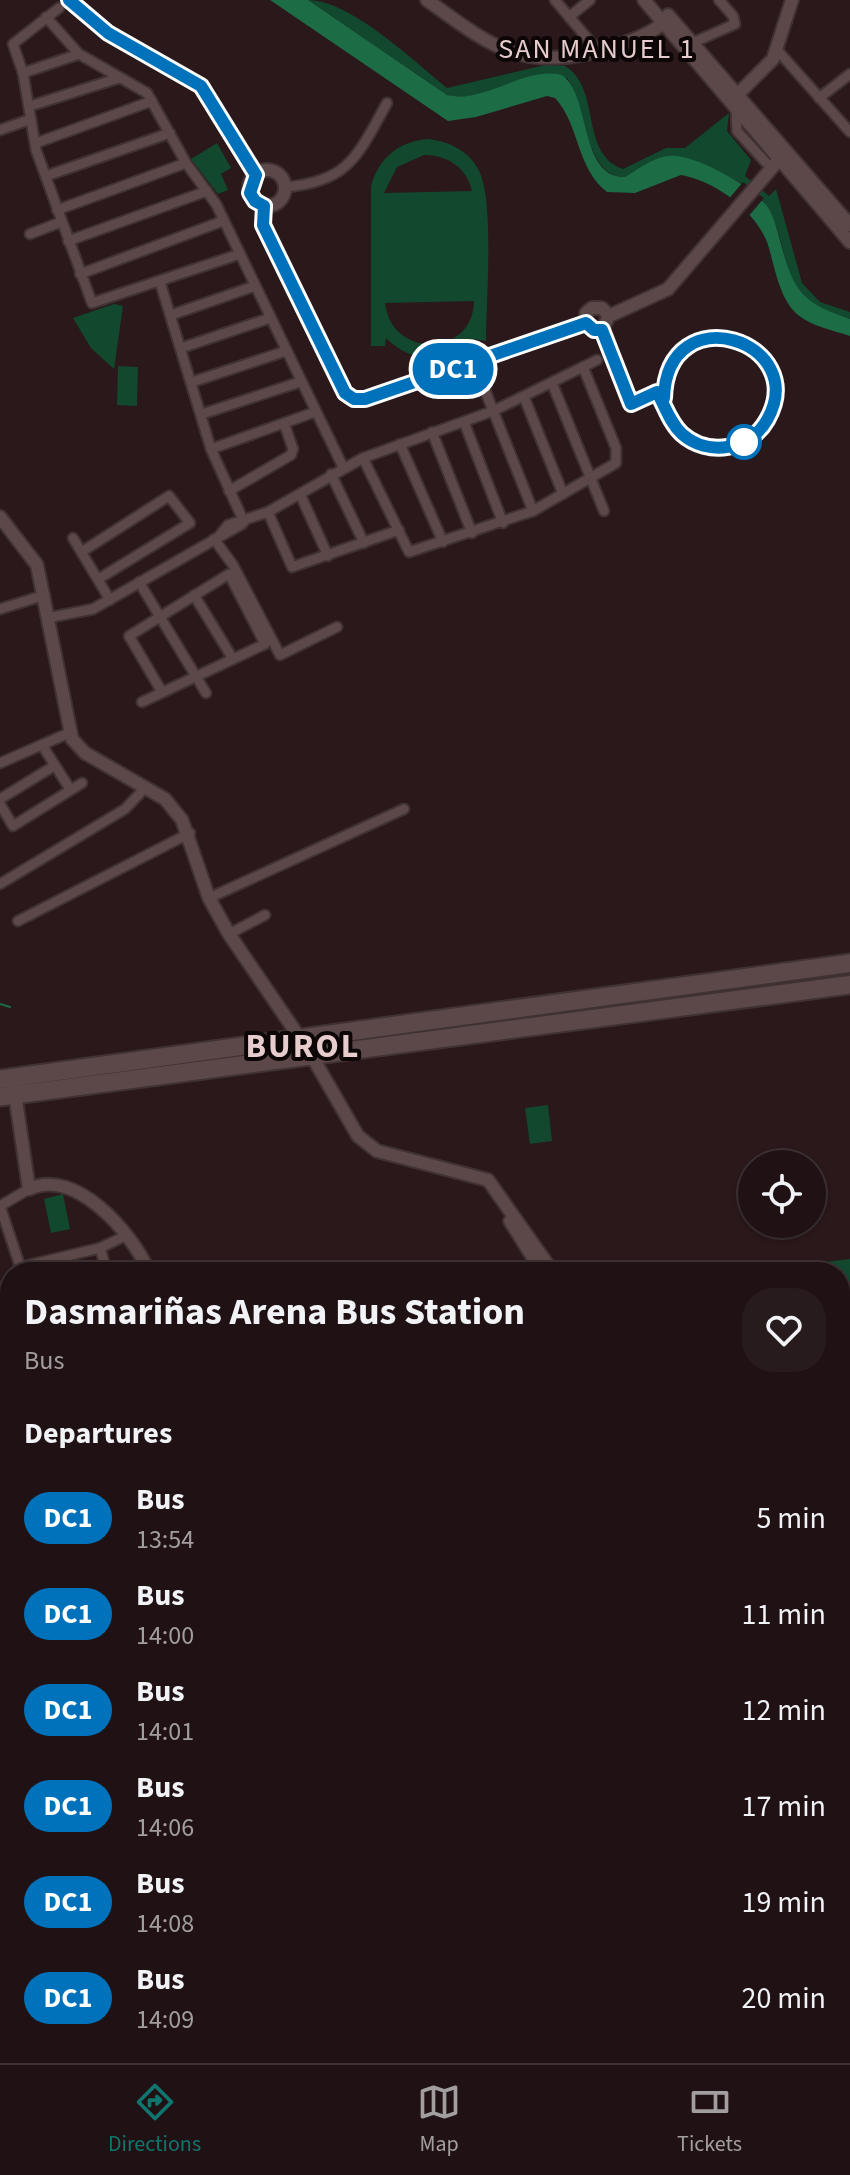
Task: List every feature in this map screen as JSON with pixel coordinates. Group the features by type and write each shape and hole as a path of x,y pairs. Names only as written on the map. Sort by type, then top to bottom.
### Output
{"street":[{"path":"427,0 486,42 520,57 569,58 598,51 631,42 667,21"},
{"path":"555,0 598,51"},
{"path":"569,17 590,0"},
{"path":"644,0 692,43 734,103 737,131 778,159 850,225"},
{"path":"655,0 667,21 778,159 850,242"},
{"path":"692,43 735,24 733,16 719,0"},
{"path":"734,103 761,75 778,51 792,0"},
{"path":"240,254 92,303 46,176 36,143 23,73 13,44 64,4 201,86 256,175"},
{"path":"46,17 79,54 147,93 223,221 343,467"},
{"path":"778,51 850,132"},
{"path":"23,73 79,54"},
{"path":"819,98 850,74"},
{"path":"30,106 119,78"},
{"path":"36,143 152,101"},
{"path":"285,187 310,185 336,174 364,144 387,103"},
{"path":"0,130 31,119"},
{"path":"46,176 170,133"},
{"path":"264,206 263,225 345,393 354,399 365,399 586,323 586,313 592,308 602,308 609,316 668,289 778,159"},
{"path":"57,210 186,163"},
{"path":"256,175 274,172 285,187"},
{"path":"256,175 250,193 255,201 264,206 279,201 285,187"},
{"path":"68,241 207,191"},
{"path":"80,274 223,221"},
{"path":"30,234 61,222"},
{"path":"160,282 211,449 244,522"},
{"path":"171,315 255,286"},
{"path":"181,348 270,318"},
{"path":"192,382 286,351"},
{"path":"47,618 82,612 110,600 216,538 228,525 268,512 343,467 493,411 597,360"},
{"path":"363,458 409,552 533,511 613,467 617,458 583,367"},
{"path":"479,375 533,511"},
{"path":"202,414 300,382"},
{"path":"552,383 604,511"},
{"path":"524,397 563,494"},
{"path":"211,449 315,412"},
{"path":"464,422 503,523"},
{"path":"229,491 291,455 293,449 284,423"},
{"path":"432,432 472,533"},
{"path":"400,444 443,542"},
{"path":"331,474 364,543"},
{"path":"300,494 328,556"},
{"path":"83,551 169,496 190,523 100,578"},
{"path":"268,512 292,567 399,530"},
{"path":"0,517 37,565 69,733 85,753 165,799 190,833 209,898 351,1127 377,1151 488,1180 539,1262"},
{"path":"73,538 100,578 110,600"},
{"path":"216,538 280,655 337,627"},
{"path":"142,702 265,644 229,574 129,636 162,692"},
{"path":"139,582 206,693"},
{"path":"0,609 45,595"},
{"path":"194,595 233,659"},
{"path":"0,763 69,733"},
{"path":"42,745 70,789"},
{"path":"54,766 0,802 13,826 82,783"},
{"path":"0,884 125,809 144,789"},
{"path":"209,898 404,809"},
{"path":"18,921 190,833"},
{"path":"229,934 265,915"},
{"path":"0,1094 305,1050 850,959"},
{"path":"305,1050 476,1017 850,966"},
{"path":"0,1075 305,1050 478,1031 850,982"},
{"path":"0,1101 16,1092 305,1050 850,989"},
{"path":"476,1017 478,1031"},
{"path":"0,1082 16,1092 31,1188"},
{"path":"19,1262 0,1206 31,1188 51,1184 76,1191 137,1247 144,1262"},
{"path":"48,1262 100,1248 125,1236"},
{"path":"100,1248 104,1262"},
{"path":"65,1257 66,1262"}],"shaded area":[{"path":"270,0 308,0 447,95 476,94 533,76 562,75 578,100 592,150 610,174 625,177 646,164 669,156 693,160 738,182 769,209 796,285 811,301 850,319 850,336 810,322 792,309 779,284 764,235 746,211 722,192 681,175 635,193 607,192 589,171 569,121 555,98 547,96 476,117 448,121"},
{"path":"308,0 343,10 362,21 447,88 545,65 565,66 576,76 583,89 601,150 609,161 623,169 666,148 685,148 729,113 727,131 751,160 745,176 769,196 776,189 802,283 820,302 850,312 850,319 819,309 804,298 790,275 779,233 768,208 747,187 718,173 658,158 625,177 612,174 594,152 567,78 536,79 476,95 447,95"},
{"path":"427,139 450,144 474,162 483,183 488,226 486,341 473,339 452,353 430,358 407,353 386,338 385,346 371,346 371,186 379,167 391,153","holes":["424,155 441,157 455,164 466,176 472,191 384,193 397,167","474,301 470,320 461,333 447,341 431,344 416,342 401,334 391,321 385,303"]},
{"path":"217,143 231,168 221,174 228,190 218,194 191,159"},
{"path":"114,304 123,306 114,369 91,348 73,318"},
{"path":"118,366 138,367 137,406 117,405"},
{"path":"548,1105 552,1141 530,1144 525,1108"},
{"path":"63,1194 70,1229 51,1233 44,1199"}],"pier":[{"path":"743,182 764,198 747,218 727,201"}],"waterway":[{"path":"0,1004 10,1007"}],"bus line":[{"name":"DC1","path":"69,0 108,33 185,74 210,97 256,175 249,188 255,201 264,206 263,225 345,393 354,399 365,399 586,323 594,330 602,330 631,404 657,392 673,424 682,434 705,446 732,446 756,434 771,412 775,386 765,361 757,351 733,339 706,338 682,351 674,361 667,372 664,398"}],"district":[{"name":"SAN MANUEL 1","path":"597,49"},
{"name":"BUROL","path":"303,1046"}]}
